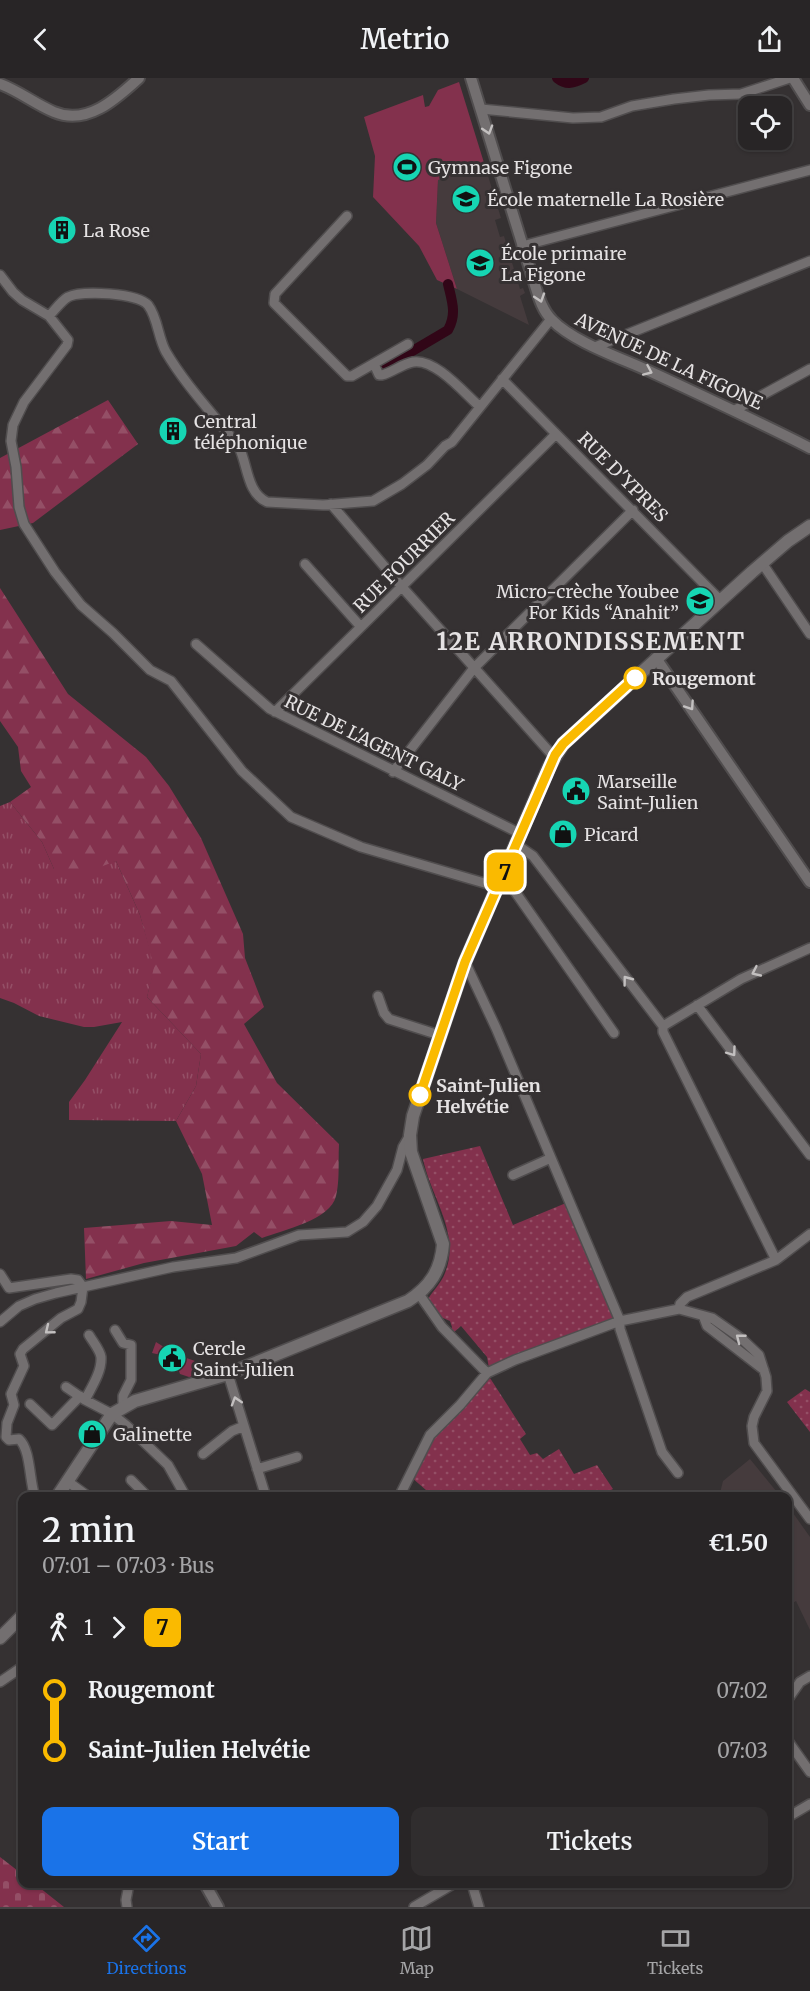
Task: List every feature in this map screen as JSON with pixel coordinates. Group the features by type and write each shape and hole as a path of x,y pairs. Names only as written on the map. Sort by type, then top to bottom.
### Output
{"main road":[{"path":"60,1492 117,1410 135,1401 228,1374 408,1301 419,1294 435,1276 442,1256 443,1244 413,1159 410,1135 413,1116 465,962 554,757 563,744 720,600 788,541 810,526"},
{"path":"0,1638 18,1620"}],"street":[{"path":"0,84 54,112 75,115 96,111 139,78"},
{"name":"AVENUE DE LA FIGONE","path":"471,78 522,246 543,309 551,319 569,333 595,347 735,410 810,448"},
{"path":"481,109 573,118 601,117 632,106 709,95 741,94 791,78 810,105"},
{"path":"522,246 810,170"},
{"path":"347,216 275,294 274,303 347,376 376,369 408,344"},
{"path":"595,347 810,261"},
{"path":"0,275 22,300 49,316 68,340 68,345 24,402 13,425 11,441 19,507 24,524 55,572 81,606 113,633 150,670 171,681 242,771 291,817 361,847 509,883 614,1033"},
{"path":"49,316 63,301 77,294 126,296 148,304 162,345 174,365 239,447 245,459 253,490 259,498 267,502 323,506 373,501 386,495 427,465 452,442 551,319"},
{"path":"376,369 386,374 406,363 423,362 441,372 480,407"},
{"path":"735,410 810,369"},
{"name":"RUE D'YPRES","path":"502,379 720,600"},
{"name":"RUE FOURRIER","path":"274,712 556,434"},
{"path":"331,504 554,757"},
{"path":"393,772 474,668 633,510"},
{"path":"762,563 810,634"},
{"path":"305,564 361,627"},
{"name":"RUE DE L'AGENT GALY","path":"196,644 274,712 519,839 663,1026 663,1032 776,1260"},
{"path":"656,658 810,882"},
{"path":"663,1026 741,979 810,948"},
{"path":"465,962 496,1028 620,1321 620,1329 663,1452 678,1473"},
{"path":"378,996 384,1013 389,1019 439,1035"},
{"path":"697,1005 810,1155"},
{"path":"0,1322 27,1302 83,1287 173,1267 236,1258 299,1235 346,1232 354,1228 377,1206 395,1175 403,1147 410,1135"},
{"path":"513,1175 551,1158"},
{"path":"679,1309 680,1304 687,1297 776,1260 810,1234"},
{"path":"0,1274 9,1288 71,1278 78,1280 83,1287 78,1309 61,1318 21,1351 24,1366 11,1394 14,1405 6,1437 9,1440 15,1438 22,1441 26,1449 33,1492"},
{"path":"419,1294 442,1327 487,1373"},
{"path":"401,1492 429,1435 460,1405 487,1373 620,1321 679,1309 705,1318 707,1326 764,1370 767,1391 754,1417 752,1426 754,1443 790,1492"},
{"path":"115,1330 123,1343 131,1345 131,1380 117,1410"},
{"path":"30,1404 52,1425 82,1398 97,1376 101,1360 89,1335"},
{"path":"228,1374 264,1492"},
{"path":"66,1387 82,1398 117,1410 168,1466 183,1492"},
{"path":"203,1454 232,1431 244,1426"},
{"path":"257,1468 297,1457"},
{"path":"131,1480 143,1492"},
{"path":"67,1481 82,1492"},
{"path":"792,1495 810,1519"},
{"path":"0,1682 18,1670"},
{"path":"792,1693 800,1682 810,1676"},
{"path":"792,1747 810,1772"},
{"path":"792,1815 810,1804"},
{"path":"127,1907 128,1888"},
{"path":"207,1888 218,1907"},
{"path":"414,1907 446,1888"},
{"path":"473,1888 479,1907"}],"shaded area":[{"name":"École primaire La Figone","path":"485,166 501,218 495,220 500,237 504,236 520,289 523,288 525,293 520,296 529,325 457,289 436,223 438,180"},
{"path":"750,1459 777,1492 720,1492 723,1481"},
{"path":"792,1512 810,1537 810,1630 796,1601 792,1604"}],"green space":[{"path":"459,82 485,166 438,180 436,223 457,289 437,280 419,246 373,197 375,156 364,117 423,95 425,107 429,106 438,90"},
{"path":"108,400 138,444 33,523 0,530 0,458"},
{"path":"0,588 68,694 146,757 169,786 201,838 243,934 245,958 264,1007 244,1024 277,1083 339,1144 336,1196 325,1212 316,1218 262,1238 254,1232 236,1246 144,1263 86,1279 84,1228 171,1221 212,1225 202,1174 176,1121 196,1086 201,1054 147,997 154,967 140,915 116,861 71,878 54,869 42,842 10,802 31,787 21,771 18,747 0,721"},
{"path":"10,802 42,842 54,869 116,861 140,915 155,967 147,997 201,1054 196,1086 176,1121 69,1120 69,1102 122,1022 84,1027 39,1016 0,998 0,806"},
{"path":"480,1146 513,1225 566,1203 615,1320 489,1368 487,1357 461,1326 452,1334 450,1321 443,1318 438,1320 427,1301 445,1273 449,1258 449,1244 443,1216 423,1159"},
{"path":"156,1342 175,1354 218,1369 189,1377 180,1374 174,1358 152,1353"},
{"path":"490,1378 526,1434 520,1439 530,1455 537,1453 543,1459 559,1449 574,1474 597,1465 613,1489 607,1492 428,1492 411,1477 434,1433"},
{"path":"805,1389 810,1392 810,1432 787,1402"},
{"path":"0,1857 18,1871 18,1888 40,1888 64,1907 0,1907"}],"waterway":[{"path":"557,78 570,83 584,78"},
{"path":"382,369 448,330 453,313 448,284"}],"bus line":[{"name":"7","path":"420,1095 473,941 555,755 563,744 635,678"}],"place":[{"name":"Gymnase Figone","path":"407,167"},
{"name":"École maternelle La Rosière","path":"466,199"},
{"name":"La Rose","path":"62,230"},
{"name":"École primaire La Figone","path":"480,263"},
{"name":"Central téléphonique","path":"173,431"},
{"name":"Micro-crèche Youbee For Kids “Anahit”","path":"700,601"},
{"name":"Rougemont","path":"635,678"},
{"name":"Marseille Saint-Julien","path":"576,791"},
{"name":"Picard","path":"563,834"},
{"name":"Saint-Julien Helvétie","path":"420,1095"},
{"name":"Cercle Saint-Julien","path":"172,1358"},
{"name":"Galinette","path":"92,1434"}],"district":[{"name":"12E ARRONDISSEMENT","path":"591,641"}]}
